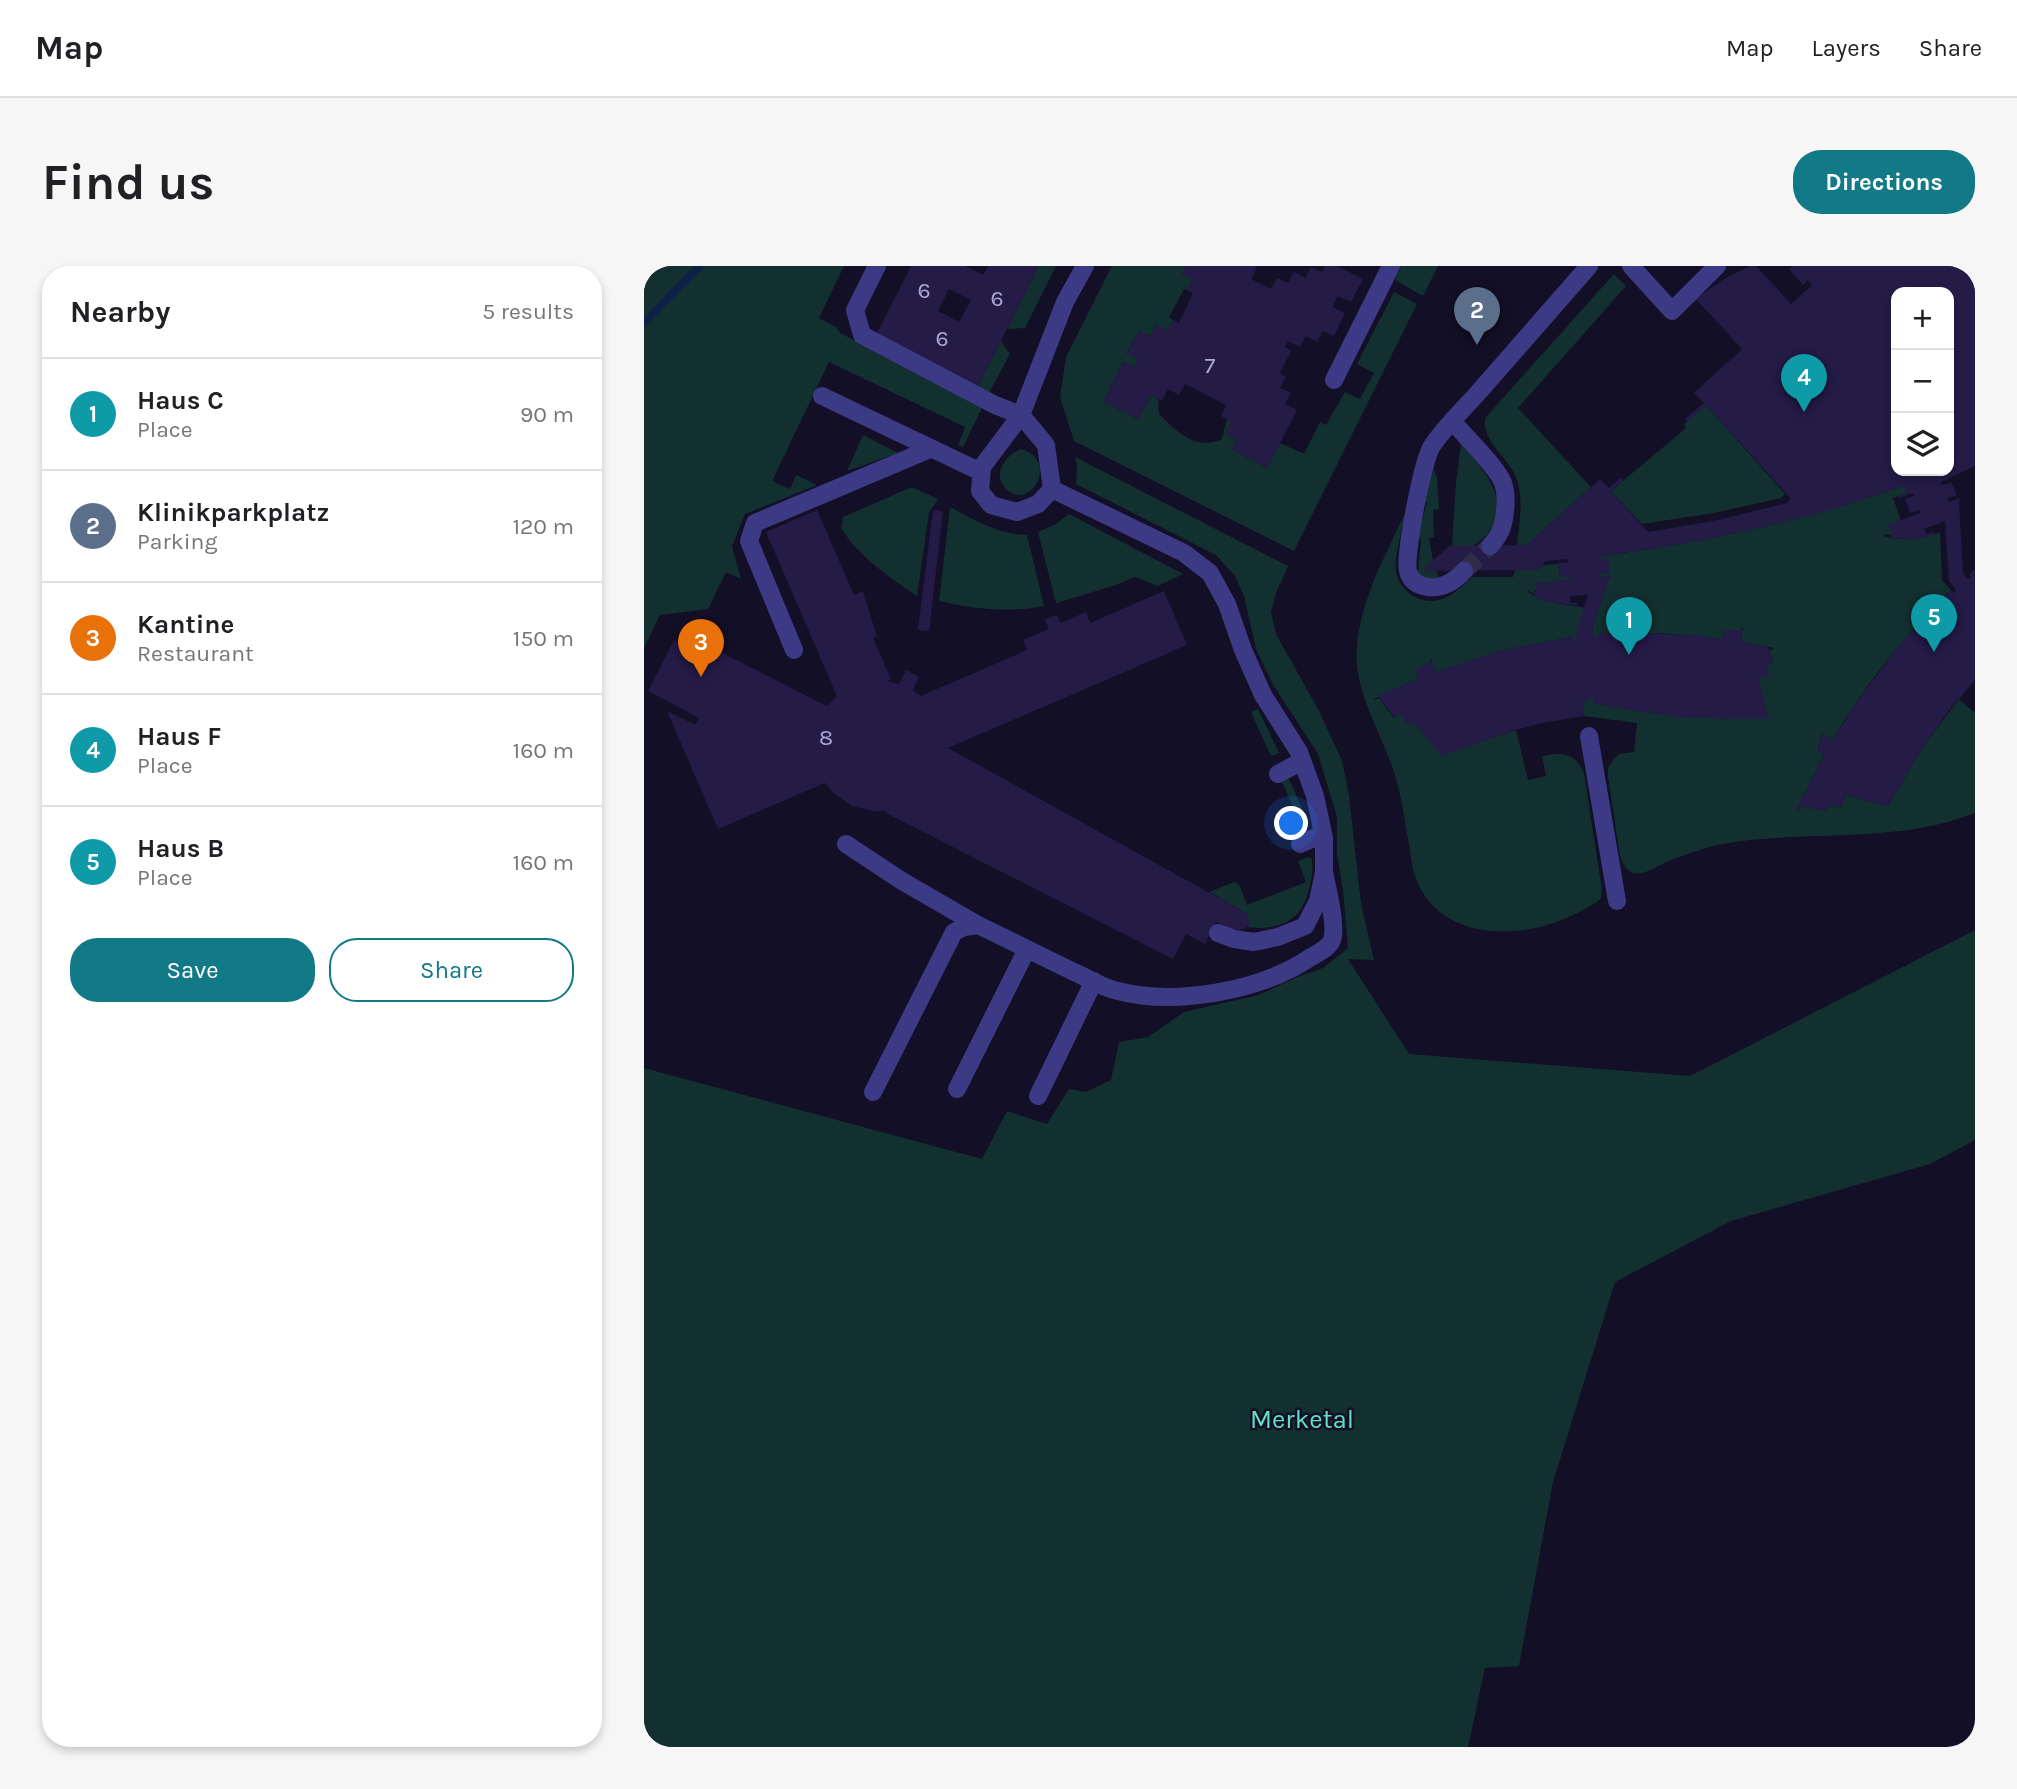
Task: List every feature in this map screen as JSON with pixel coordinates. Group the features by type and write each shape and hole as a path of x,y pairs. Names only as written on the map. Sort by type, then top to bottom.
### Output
{"street":[{"path":"877,266 855,310 862,335 995,405 1021,415 1046,445 1052,489"},
{"path":"1052,489 1038,504 1017,512 991,505 981,491 981,472 1021,415 1065,302 1084,266"},
{"path":"1334,380 1391,266"},
{"path":"1464,571 1450,583 1440,587 1420,585 1408,574 1413,518 1430,448 1589,266"},
{"path":"1631,266 1672,311 1717,266"},
{"path":"822,396 981,472"},
{"path":"1453,422 1497,472 1503,483 1503,528 1490,546"},
{"path":"794,650 749,541 755,523 930,449"},
{"path":"846,844 902,881 978,925 1118,992 1143,996 1192,997 1219,992 1265,979 1299,965 1332,940 1331,911 1324,872 1323,834 1315,796 1299,752 1254,697 1243,650 1227,604 1210,573 1184,552 1052,489"},
{"path":"1590,736 1618,901"},
{"path":"1278,774 1303,761"},
{"path":"1300,844 1323,834"},
{"path":"1218,933 1254,942 1278,937 1305,926 1318,901 1324,872"},
{"path":"873,1092 954,932 978,925"},
{"path":"957,1089 1027,949"},
{"path":"1038,1096 1094,981"}],"green space":[{"path":"644,266 844,266 819,318 836,327 840,333 983,406 963,447 958,445 965,427 829,362 772,481 790,489 796,475 817,485 745,514 732,546 741,579 726,572 708,609 660,615 644,648"},
{"path":"1039,266 1056,266 1025,328 1007,329"},
{"path":"1112,266 1185,266 1182,274 1193,279 1187,290 1184,289 1169,317 1173,320 1167,331 1156,325 1150,336 1139,331 1127,353 1138,360 1134,367 1123,362 1103,402 1138,419 1151,395 1158,399 1159,414 1172,427 1187,438 1204,443 1222,439 1227,419 1232,422 1226,433 1237,439 1232,450 1267,468 1280,443 1304,454 1320,422 1326,425 1345,392 1360,399 1374,373 1357,364 1394,292 1417,304 1294,551 1074,441 1060,397 1066,357"},
{"path":"1401,266 1438,266 1423,296 1395,280"},
{"path":"1614,274 1626,286 1518,408 1591,487 1527,545 1517,545 1520,496 1517,480 1492,443 1485,427 1485,418"},
{"path":"1001,341 1010,354 989,393 978,386"},
{"path":"1706,405 1785,494 1781,498 1714,513 1642,524 1611,491 1686,428 1684,424"},
{"path":"863,435 898,453 847,471"},
{"path":"1461,443 1485,473 1498,507 1490,531 1473,546 1452,546"},
{"path":"1021,449 1033,455 1039,463 1040,473 1031,490 1014,494 1001,482 1000,471 1006,460"},
{"name":"Merketal","path":"1075,457 1288,566 1271,612 1276,634 1319,711 1342,761 1349,795 1361,904 1374,960 1348,959 1409,1054 1690,1076 1975,930 1975,1140 1930,1164 1731,1221 1615,1282 1553,1482 1519,1666 1485,1668 1468,1747 644,1747 644,1068 982,1159 1007,1111 1047,1124 1069,1089 1086,1092 1111,1080 1119,1042 1148,1037 1184,1012 1258,995 1323,968 1348,948 1337,854 1337,817 1318,754 1272,683 1256,649 1244,596 1235,576 1216,555 1076,484"},
{"path":"1434,469 1439,509 1433,510 1434,537 1429,538 1433,561 1423,571 1436,571 1439,578 1430,580 1418,572 1421,540 1417,538 1427,502 1423,500"},
{"path":"1906,485 1906,493 1893,498 1901,521 1891,527 1891,535 1884,536 1912,539 1940,532 1942,580 1951,590 1887,661 1858,699 1833,740 1821,733 1817,751 1824,755 1797,809 1802,806 1825,811 1828,805 1840,808 1846,795 1888,806 1923,747 1959,699 1975,713 1975,813 1944,823 1882,833 1786,837 1722,844 1671,860 1649,871 1630,871 1624,866 1620,856 1608,767 1618,754 1634,752 1637,723 1584,716 1582,703 1594,697 1594,703 1659,713 1768,719 1758,677 1766,664 1773,664 1769,649 1774,648 1741,642 1741,628 1722,630 1723,639 1642,633 1594,638 1592,629 1611,578 1600,577 1599,574 1608,559 1599,559 1599,556 1754,529"},
{"path":"912,487 938,499 929,513 917,596 866,557 841,528 843,517"},
{"path":"950,507 997,530 1027,535 1044,606 992,609 939,601"},
{"path":"1406,511 1397,550 1396,571 1402,585 1413,596 1434,601 1458,590 1472,577 1513,577 1515,570 1538,570 1542,565 1558,564 1560,577 1570,577 1570,580 1537,586 1534,594 1528,592 1548,601 1584,608 1577,640 1574,641 1572,637 1503,650 1436,672 1431,659 1414,671 1419,678 1374,699 1379,698 1394,718 1400,714 1413,722 1476,743 1516,730 1528,780 1546,776 1542,756 1562,754 1576,761 1584,773 1602,890 1601,898 1597,902 1559,921 1518,931 1475,928 1456,922 1439,911 1425,896 1415,876 1397,781 1363,694 1357,662 1359,628 1369,594"},
{"path":"1069,514 1183,574 1158,586 1135,577 1056,603 1038,532 1056,524"},
{"path":"1258,709 1279,753 1271,756 1251,712"},
{"path":"1289,779 1309,824 1302,827 1282,782"},
{"path":"1309,857 1312,859 1312,873 1300,911 1290,920 1278,925 1266,928 1247,927 1250,921 1246,913 1209,892 1234,882 1239,885 1247,905 1306,882 1298,861"}],"building":[{"path":"911,266 965,266 983,275 988,266 1039,266 978,386 876,335","holes":["949,289 971,300 959,322 938,311"]},
{"path":"1185,266 1254,266 1257,267 1251,279 1271,289 1277,278 1288,283 1294,272 1305,278 1311,267 1322,272 1325,266 1337,266 1363,279 1351,302 1338,296 1332,307 1345,313 1334,336 1323,331 1317,342 1306,336 1300,347 1288,341 1285,347 1291,351 1280,373 1286,377 1280,388 1291,393 1285,404 1297,410 1267,468 1232,450 1237,439 1226,433 1232,422 1221,416 1226,405 1185,384 1179,395 1168,389 1162,401 1151,395 1138,419 1103,402 1123,362 1134,367 1138,360 1127,354 1139,331 1150,336 1156,325 1167,331 1173,320 1179,323 1193,293 1187,290 1193,279 1181,274"},
{"path":"1750,266 1756,266 1791,304 1812,285 1808,280 1803,285 1789,269 1793,266 1975,266 1975,466 1954,476 1954,287 1891,287 1891,476 1954,476 1941,482 1942,485 1951,482 1957,495 1947,499 1949,502 1959,498 1961,501 1963,574 1968,579 1975,569 1975,680 1923,747 1888,806 1846,795 1840,808 1828,805 1825,811 1802,806 1799,811 1797,809 1824,755 1817,751 1823,733 1833,740 1858,700 1901,643 1951,590 1954,593 1956,590 1949,581 1945,521 1924,529 1927,534 1934,534 1928,537 1891,538 1891,527 1888,528 1887,525 1920,513 1919,510 1910,513 1905,499 1914,496 1913,493 1899,498 1898,496 1906,493 1906,485 1831,510 1755,529 1677,545 1599,556 1599,559 1608,558 1610,573 1599,574 1600,577 1611,576 1611,579 1592,629 1594,638 1597,633 1628,632 1723,639 1724,630 1743,630 1741,642 1768,647 1773,665 1766,664 1769,677 1758,677 1769,719 1680,717 1593,703 1594,697 1582,703 1584,716 1511,731 1442,756 1413,722 1408,725 1400,714 1395,718 1378,696 1419,678 1415,670 1432,661 1436,672 1502,650 1573,637 1574,641 1577,640 1576,631 1588,595 1570,596 1570,603 1577,605 1545,601 1534,596 1537,586 1534,586 1534,583 1570,580 1570,577 1560,577 1558,563 1568,562 1568,559 1545,561 1538,570 1422,571 1449,546 1527,545 1600,479 1609,488 1621,478 1623,480 1611,491 1648,532 1718,520 1787,503 1791,499 1706,405 1687,422 1685,419 1704,403 1694,393 1742,349 1697,300 1694,303 1692,301 1724,279"},
{"path":"817,510 854,595 863,591 877,637 873,638 891,679 887,681 899,684 906,670 919,677 913,690 921,696 1027,650 1023,640 1049,629 1045,620 1051,617 1057,615 1061,623 1086,612 1090,623 1164,591 1187,645 948,748 1246,913 1250,921 1247,927 1241,930 1232,929 1216,922 1205,944 1186,934 1173,959 886,813 887,811 852,806 825,783 718,829 667,711 695,725 699,718 648,691 674,640 681,644 686,635 692,638 702,619 719,628 709,646 827,706 837,696 766,532"},
{"path":"933,510 943,511 929,631 918,630"}],"waterway":[{"path":"644,323 700,266"}],"tunnel":[{"path":"1464,571 1490,546"}],"place":[{"name":"Klinikparkplatz","path":"1477,345"},
{"name":"Haus F","path":"1804,412"},
{"name":"Haus B","path":"1934,652"},
{"name":"Haus C","path":"1629,655"},
{"name":"Kantine","path":"701,677"}]}
